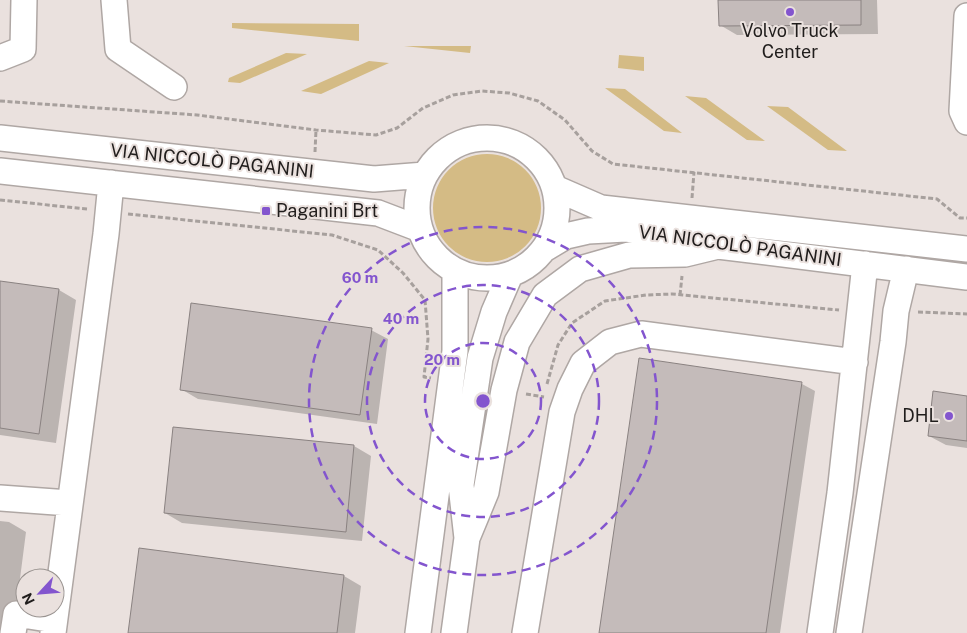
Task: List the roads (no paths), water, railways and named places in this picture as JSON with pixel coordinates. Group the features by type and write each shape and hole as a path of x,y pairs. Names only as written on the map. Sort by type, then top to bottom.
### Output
{"street":[{"path":"0,58 23,49 24,0"},
{"path":"114,0 118,49 174,87"},
{"path":"967,16 962,111 967,122"},
{"name":"VIA NICCOLÒ PAGANINI","path":"0,138 374,178 425,175"},
{"path":"482,138 506,140 527,150 544,167 555,188 558,209 554,230 546,248 530,264 510,275 492,279 473,277 455,271 440,260 428,246 420,229 417,211 418,193 425,175 439,156 459,144 482,138"},
{"name":"VIA NICCOLÒ PAGANINI","path":"0,170 378,213 420,229"},
{"path":"13,633 16,614 54,626 106,234 111,183"},
{"name":"VIA NICCOLÒ PAGANINI","path":"555,188 601,208 967,249"},
{"name":"VIA NICCOLÒ PAGANINI","path":"546,248 566,236 581,232 626,229 665,234 718,246 967,277"},
{"path":"467,538 486,492 504,390 517,342 545,296 580,269 629,255 684,254 718,246"},
{"path":"820,633 840,493 865,264"},
{"path":"849,633 893,342 896,311 906,270"},
{"path":"418,633 455,351 455,271"},
{"path":"454,633 467,538 461,485 480,358 494,312 510,275"},
{"path":"524,633 562,412 570,389 583,362 610,342 641,334 855,362"},
{"path":"0,498 69,503"}],"place":[{"name":"Volvo Truck Center","path":"790,12"},
{"name":"Paganini Brt","path":"266,211"},
{"name":"DHL","path":"949,416"}]}
